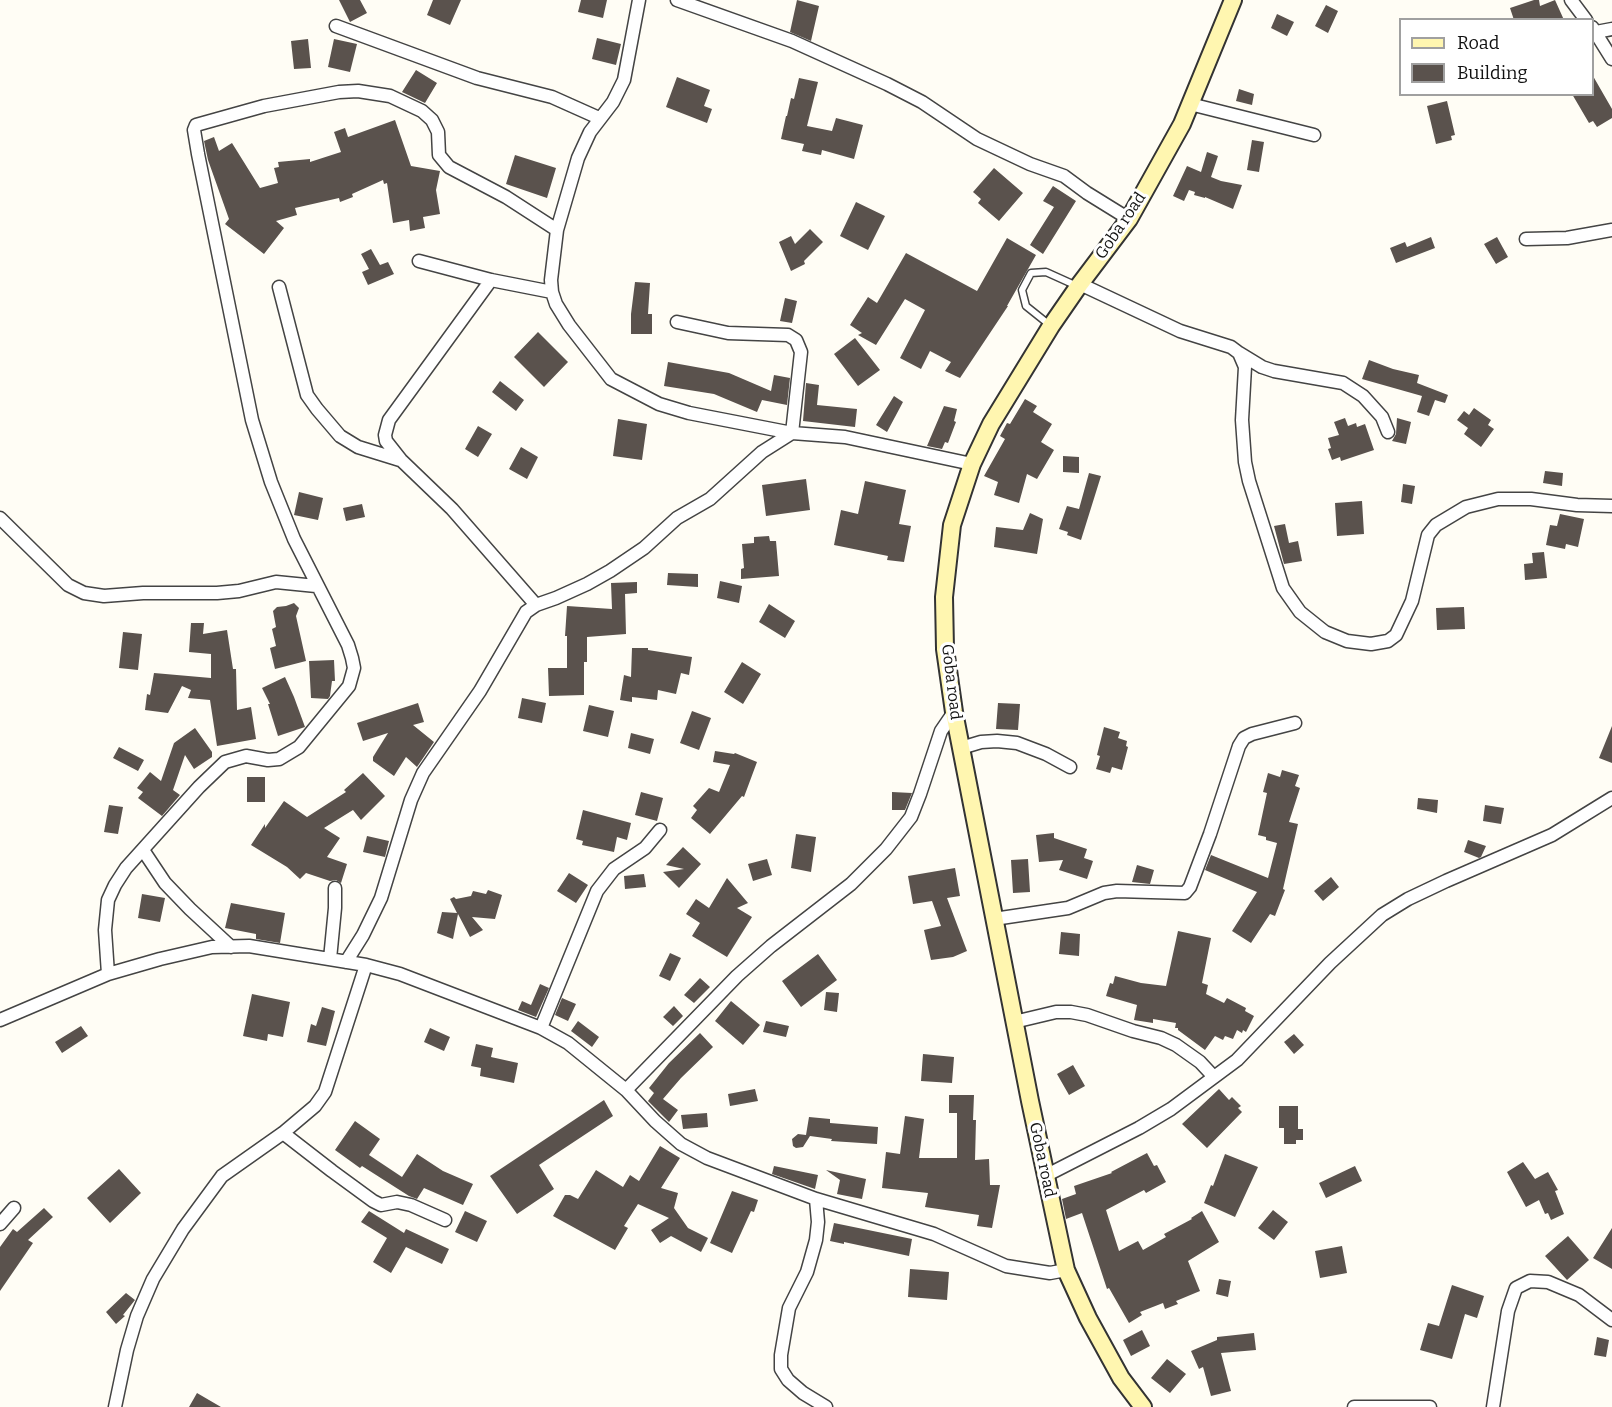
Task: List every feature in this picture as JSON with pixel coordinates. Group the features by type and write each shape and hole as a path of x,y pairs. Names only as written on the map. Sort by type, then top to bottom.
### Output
{"street":[{"path":"639,0 624,80 613,102 590,132 578,158 557,230 550,280 556,304 568,325 611,379 659,404 689,413 792,433 845,437 972,464"},
{"path":"677,0 792,41 887,84 922,102 977,139 1030,164 1064,176 1129,219"},
{"path":"1571,0 1584,18"},
{"name":"Goba road","path":"1143,1407 1121,1378 1088,1318 1066,1270 1014,1022 954,712 945,649 944,597 952,525 972,464 991,424 1079,285 1129,219 1168,150 1190,104 1228,3"},
{"path":"336,26 477,78 552,97 599,118"},
{"path":"1594,29 1612,29"},
{"path":"1594,29 1612,58"},
{"path":"108,974 105,930 108,900 126,868 199,786 225,762 238,757 279,759 299,747 349,686 354,668 352,658 333,615 316,586 294,539 271,482 252,420 198,154 194,130 196,125 264,106 339,92 358,91 390,96 422,111 432,120 438,132 440,155 448,167 506,197 557,230"},
{"path":"1190,104 1314,135"},
{"path":"1526,239 1567,238 1612,230"},
{"path":"419,261 491,280 552,292"},
{"path":"491,280 389,420 385,430 386,441 401,460 452,509 536,605"},
{"path":"1079,285 1180,331 1231,347 1274,371 1343,383 1363,396 1382,417 1388,432"},
{"path":"279,287 307,395 316,410 339,436 358,447 401,460"},
{"path":"677,322 728,333 788,336 796,340 801,352 792,433"},
{"path":"1239,352 1245,368 1242,432 1245,462 1283,588 1300,612 1326,632 1347,641 1371,644 1388,641 1396,635 1412,601 1428,535 1436,525 1466,507 1498,499 1531,499 1577,505 1612,506"},
{"path":"346,962 363,935 381,898 411,800 423,773 480,691 522,618 536,605 577,589 610,571 644,548 677,518 710,499 762,452 792,433"},
{"path":"0,518 68,585 84,594 104,596 143,593 218,593 239,591 276,582 316,586"},
{"path":"626,1090 737,976 771,946 851,884 886,849 911,817 937,740 954,712"},
{"path":"994,919 1068,908 1104,893 1117,891 1185,893 1190,887 1239,746 1244,738 1295,723"},
{"path":"961,748 981,742 1017,743 1046,754 1070,767"},
{"path":"1045,1176 1171,1109 1237,1060 1330,963 1382,915 1408,899 1446,881 1552,835 1612,798"},
{"path":"541,1028 597,891 608,875 645,848 660,830"},
{"path":"143,850 165,883 231,946"},
{"path":"330,959 335,888"},
{"path":"0,1020 108,974 212,947 249,946 366,965 400,974 541,1028 568,1043 626,1090 672,1136 707,1158 816,1199 934,1234 1006,1266 1031,1272 1050,1273 1066,1270"},
{"path":"116,1407 127,1350 137,1316 153,1280 183,1229 222,1176 283,1133 315,1106 324,1092 366,965"},
{"path":"1014,1022 1056,1012 1087,1015 1161,1038 1176,1045 1200,1062 1214,1077"},
{"path":"283,1133 373,1201 381,1205 397,1202 411,1205 445,1220"},
{"path":"816,1199 818,1222 816,1240 807,1272 789,1308 781,1369 788,1380 802,1393 826,1407"},
{"path":"0,1224 14,1208"},
{"path":"1493,1407 1508,1311 1516,1288 1530,1281 1548,1282 1579,1295 1612,1320"},
{"path":"1354,1407 1430,1407"}],"lane":[{"path":"1052,326 1026,306 1022,290 1031,273 1046,272 1079,285"}],"building":[{"path":"339,0 360,0 367,13 350,22"},
{"path":"433,0 461,0 450,25 427,15"},
{"path":"581,0 607,0 603,18 578,12"},
{"path":"797,0 819,6 811,41 790,32"},
{"path":"1534,0 1539,0 1540,6 1555,0 1563,18 1513,18 1510,8"},
{"path":"1326,5 1338,11 1328,33 1315,26"},
{"path":"1277,14 1294,22 1287,36 1271,28"},
{"path":"597,38 621,44 616,65 592,59"},
{"path":"308,39 311,68 294,69 291,41"},
{"path":"334,39 357,44 350,72 328,67"},
{"path":"416,70 437,83 425,103 402,92"},
{"path":"677,77 710,90 704,106 712,109 707,123 666,107"},
{"path":"799,78 818,82 807,126 832,131 836,118 863,125 854,159 822,150 821,155 802,151 804,144 781,139 791,98 794,99"},
{"path":"1594,78 1612,109 1612,118 1597,127 1593,121 1589,123 1573,96 1594,96"},
{"path":"1239,89 1254,94 1252,105 1236,101"},
{"path":"1447,101 1455,135 1451,136 1452,140 1436,144 1427,106"},
{"path":"395,120 411,166 440,171 436,190 440,214 423,217 425,228 410,231 409,220 393,223 387,183 384,184 383,180 340,202 339,198 295,208 297,215 276,221 284,228 264,254 225,224 229,219 208,160 204,141 214,137 219,151 232,143 260,188 278,183 274,168 279,167 278,162 310,159 310,162 341,152 334,132 345,128 348,137"},
{"path":"1252,140 1264,142 1259,172 1247,170"},
{"path":"1207,152 1218,156 1211,177 1242,185 1233,209 1205,197 1194,195 1195,192 1189,190 1184,201 1173,196 1187,166 1201,172"},
{"path":"515,155 556,168 547,198 506,184"},
{"path":"994,168 1023,193 999,221 978,203 981,199 973,192"},
{"path":"1053,186 1076,201 1043,254 1030,245 1054,207 1043,201"},
{"path":"856,202 885,216 868,250 840,236"},
{"path":"810,229 823,242 804,261 805,264 791,271 779,242 791,236 795,244"},
{"path":"1431,237 1435,248 1396,263 1390,248 1405,242 1407,247"},
{"path":"1497,237 1508,257 1496,264 1484,244"},
{"path":"1007,238 1036,255 1008,306 960,378 945,371 951,362 930,351 921,369 900,358 925,310 905,299 876,345 858,335 862,333 850,325 868,297 877,303 906,253 977,291"},
{"path":"371,249 380,265 388,262 394,274 368,285 362,272 369,269 361,254"},
{"path":"635,282 650,283 648,314 652,314 652,334 631,334"},
{"path":"785,298 797,301 792,323 780,321"},
{"path":"538,332 568,362 544,387 514,357"},
{"path":"855,338 880,370 858,386 834,354"},
{"path":"1369,360 1419,375 1417,383 1448,395 1445,403 1435,400 1429,416 1417,412 1422,396 1362,379"},
{"path":"668,362 729,373 771,391 774,375 790,378 787,405 762,400 757,412 714,394 664,386"},
{"path":"500,381 524,400 516,411 492,392"},
{"path":"806,383 819,385 817,405 857,409 855,427 803,421"},
{"path":"894,396 903,402 887,432 876,425"},
{"path":"1025,399 1037,406 1033,412 1052,424 1041,442 1054,450 1037,479 1027,474 1019,503 994,495 998,482 984,476 1005,439 1000,436"},
{"path":"944,406 957,409 954,421 956,422 948,443 945,442 942,449 927,446"},
{"path":"1474,408 1491,420 1488,425 1494,429 1481,447 1464,434 1468,428 1457,420 1464,411 1469,415"},
{"path":"1345,418 1348,426 1356,423 1357,427 1365,424 1374,450 1341,461 1340,457 1332,460 1328,449 1331,448 1328,438 1339,435 1334,422"},
{"path":"1397,418 1411,422 1406,444 1392,441 1396,434"},
{"path":"618,419 647,424 642,460 613,456"},
{"path":"478,426 492,434 478,457 465,449"},
{"path":"521,447 538,457 527,479 509,469"},
{"path":"1063,456 1079,457 1079,473 1063,472"},
{"path":"1545,471 1563,473 1562,486 1543,483"},
{"path":"1089,473 1101,476 1081,540 1059,529 1067,506 1079,509"},
{"path":"806,479 810,510 766,516 762,485"},
{"path":"865,481 906,490 899,524 911,526 904,562 887,560 888,556 834,545 841,510 858,514"},
{"path":"1403,484 1415,486 1412,504 1401,502"},
{"path":"299,492 323,498 318,520 294,515"},
{"path":"1362,501 1364,534 1337,536 1335,503"},
{"path":"362,504 365,517 346,521 343,508"},
{"path":"1030,513 1043,519 1037,554 994,547 996,527 1023,530"},
{"path":"1560,514 1584,519 1578,547 1566,544 1565,549 1546,545 1550,525 1557,526"},
{"path":"1285,524 1289,543 1298,541 1302,561 1284,564 1274,526"},
{"path":"769,536 770,541 776,541 779,576 741,579 741,569 744,568 742,544 754,543 754,537"},
{"path":"1544,552 1547,578 1525,580 1524,564 1533,563 1532,553"},
{"path":"668,573 698,574 698,587 667,585"},
{"path":"720,581 742,586 739,603 717,598"},
{"path":"637,582 637,593 625,594 626,634 587,637 584,695 549,696 548,668 567,668 567,636 565,636 567,606 612,609 611,583"},
{"path":"294,603 299,608 296,616 306,661 275,669 270,648 276,646 272,629 276,627 273,611 277,607"},
{"path":"769,604 795,621 785,638 759,622"},
{"path":"1464,607 1465,629 1437,630 1436,608"},
{"path":"191,623 204,623 203,634 227,630 233,669 236,669 237,710 251,707 256,739 217,746 210,700 188,698 191,690 182,686 168,713 145,710 147,694 150,695 154,673 211,678 211,654 189,652"},
{"path":"123,632 142,634 138,670 119,668"},
{"path":"632,648 648,648 648,650 692,657 689,675 681,673 676,694 658,690 657,700 632,697 632,702 620,700 624,675 631,677"},
{"path":"334,660 335,681 332,681 330,696 328,699 311,698 309,661"},
{"path":"742,662 761,674 743,704 724,692"},
{"path":"285,677 305,727 278,736 268,704 270,704 262,688"},
{"path":"522,698 546,703 542,723 518,718"},
{"path":"418,703 424,722 413,725 434,742 417,767 406,757 394,776 373,761 373,757 388,733 363,741 357,723"},
{"path":"998,703 1020,704 1018,730 996,729"},
{"path":"589,705 614,711 608,737 583,731"},
{"path":"692,711 711,718 699,750 680,743"},
{"path":"1612,726 1612,763 1599,758"},
{"path":"1104,727 1120,732 1118,738 1127,741 1126,746 1128,747 1122,770 1112,767 1110,773 1096,769"},
{"path":"195,728 212,752 212,757 194,769 185,755 173,790 180,795 162,816 138,798 143,792 137,788 150,772 161,781 174,743"},
{"path":"631,733 654,739 650,754 628,748"},
{"path":"119,747 144,760 138,771 113,758"},
{"path":"715,751 735,753 757,762 744,797 742,796 710,834 691,818 697,810 693,806 709,788 719,792 730,765 713,762"},
{"path":"1282,770 1299,775 1295,786 1300,788 1289,822 1298,824 1283,889 1285,890 1275,916 1270,914 1251,943 1232,931 1257,892 1205,870 1211,855 1268,878 1277,843 1258,835 1267,793 1263,792 1268,773 1280,777"},
{"path":"363,773 385,796 361,820 353,810 324,828 340,838 327,857 347,864 341,883 306,873 300,879 287,867 251,845 284,801 307,817 346,792 344,790"},
{"path":"247,777 265,777 265,802 247,802"},
{"path":"641,792 663,798 657,821 635,815"},
{"path":"892,792 912,793 905,810 892,810"},
{"path":"1418,798 1438,800 1437,813 1417,809"},
{"path":"109,805 123,807 118,834 104,832"},
{"path":"1485,805 1504,808 1501,824 1483,821"},
{"path":"583,810 631,823 627,840 617,837 614,852 582,845 583,841 576,839"},
{"path":"1054,833 1054,838 1087,849 1084,858 1093,861 1087,879 1059,870 1063,860 1039,862 1036,835"},
{"path":"796,834 816,837 811,872 791,868"},
{"path":"367,836 389,841 385,857 363,852"},
{"path":"1468,840 1486,846 1481,857 1464,852"},
{"path":"683,847 701,864 679,888 663,872 684,869 666,865"},
{"path":"767,859 772,875 753,881 748,864"},
{"path":"1028,859 1030,892 1013,893 1011,860"},
{"path":"1137,865 1154,870 1150,884 1132,882"},
{"path":"955,868 960,896 947,898 967,951 953,957 931,960 924,930 941,926 932,901 913,904 908,876"},
{"path":"569,873 588,885 576,903 557,891"},
{"path":"644,874 646,887 625,889 624,876"},
{"path":"1331,877 1339,887 1323,901 1314,891"},
{"path":"727,878 748,903 737,908 752,917 727,957 692,936 700,923 686,914 696,899 709,908"},
{"path":"488,890 502,895 495,919 472,917 483,930 470,937 458,914 453,939 437,933 442,912 457,913 450,899 471,896 473,891 486,894"},
{"path":"142,894 165,898 160,922 138,918"},
{"path":"231,903 285,913 280,943 256,939 256,934 225,928"},
{"path":"1178,931 1211,938 1202,983 1208,985 1206,994 1224,1003 1227,998 1246,1008 1245,1011 1254,1016 1246,1032 1243,1030 1242,1033 1237,1030 1233,1039 1225,1036 1223,1040 1215,1036 1205,1050 1175,1028 1176,1023 1153,1019 1153,1023 1134,1020 1137,1005 1106,996 1115,976 1141,983 1166,986"},
{"path":"1061,932 1080,934 1079,956 1059,954"},
{"path":"670,953 681,958 670,981 659,976"},
{"path":"818,954 837,980 801,1007 782,981"},
{"path":"700,978 710,987 694,1003 684,995"},
{"path":"540,984 549,988 536,1017 518,1010 522,1001 531,1005"},
{"path":"826,992 839,993 837,1012 824,1010"},
{"path":"252,994 290,1002 283,1037 268,1034 267,1041 243,1036"},
{"path":"562,998 576,1004 568,1021 555,1015"},
{"path":"731,1001 760,1025 743,1045 715,1021"},
{"path":"674,1006 683,1016 673,1026 663,1017"},
{"path":"322,1007 335,1011 326,1046 307,1042 311,1024 316,1026"},
{"path":"578,1021 599,1037 592,1047 571,1031"},
{"path":"766,1021 789,1026 786,1037 763,1032"},
{"path":"81,1026 88,1036 62,1053 55,1042"},
{"path":"430,1028 450,1037 444,1051 424,1042"},
{"path":"700,1033 713,1047 663,1099 678,1110 669,1122 648,1101 654,1093 649,1088 669,1063"},
{"path":"1294,1034 1304,1045 1294,1054 1284,1042"},
{"path":"476,1044 493,1048 491,1057 518,1063 514,1083 480,1076 481,1068 471,1066"},
{"path":"923,1054 954,1057 952,1083 921,1081"},
{"path":"1073,1065 1085,1086 1069,1095 1057,1074"},
{"path":"755,1089 758,1101 730,1106 728,1094"},
{"path":"1219,1089 1229,1100 1232,1097 1241,1106 1238,1108 1242,1112 1207,1148 1182,1124"},
{"path":"949,1095 974,1095 975,1160 989,1159 990,1185 1000,1185 992,1228 977,1226 979,1215 925,1207 928,1193 882,1188 886,1152 900,1154 905,1116 924,1119 919,1158 957,1158 957,1113 949,1113"},
{"path":"604,1100 613,1116 539,1165 554,1189 517,1214 490,1176"},
{"path":"1279,1106 1298,1106 1298,1129 1303,1129 1303,1140 1296,1140 1296,1144 1284,1144 1284,1128 1279,1128"},
{"path":"707,1113 708,1127 683,1129 681,1115"},
{"path":"809,1117 830,1119 830,1123 878,1127 877,1144 831,1141 832,1139 810,1136 803,1147 796,1148 793,1146 792,1139 798,1134 806,1135"},
{"path":"355,1121 380,1139 369,1155 402,1177 417,1154 443,1171 473,1184 463,1205 424,1188 417,1199 409,1196 362,1166 360,1168 335,1150"},
{"path":"660,1146 680,1158 661,1188 678,1193 674,1208 688,1228 708,1238 701,1252 671,1236 660,1243 651,1230 669,1218 638,1204 624,1226 628,1228 615,1250 553,1216 565,1195 578,1199 596,1170 623,1187 630,1175 639,1181"},
{"path":"1147,1153 1166,1182 1146,1193 1144,1190 1106,1210 1119,1251 1138,1241 1143,1250 1166,1237 1164,1234 1202,1211 1219,1242 1188,1261 1200,1291 1176,1301 1178,1304 1165,1309 1163,1303 1140,1312 1142,1315 1129,1323 1109,1288 1107,1289 1082,1213 1066,1219 1062,1199 1076,1194 1074,1186 1112,1173"},
{"path":"1225,1154 1258,1167 1235,1217 1204,1203"},
{"path":"1523,1162 1535,1179 1548,1172 1558,1190 1555,1191 1564,1214 1551,1220 1548,1213 1545,1214 1539,1200 1526,1207 1507,1172"},
{"path":"774,1166 818,1175 815,1189 772,1174"},
{"path":"1355,1166 1362,1181 1326,1198 1319,1183"},
{"path":"119,1169 141,1193 110,1223 87,1198"},
{"path":"826,1170 866,1179 862,1199 837,1194 840,1180"},
{"path":"732,1191 758,1200 732,1253 710,1243"},
{"path":"44,1208 53,1217 28,1240 33,1243 0,1291 0,1247 13,1229 17,1232"},
{"path":"1273,1210 1288,1222 1274,1240 1258,1228"},
{"path":"369,1211 404,1233 406,1229 449,1249 442,1264 406,1247 391,1273 373,1262 387,1238 361,1222"},
{"path":"465,1211 487,1221 477,1242 455,1232"},
{"path":"834,1223 912,1239 909,1256 830,1241"},
{"path":"1612,1228 1612,1269 1593,1258"},
{"path":"1568,1236 1589,1260 1567,1280 1545,1256"},
{"path":"1342,1246 1347,1273 1320,1278 1315,1251"},
{"path":"910,1269 949,1272 947,1300 908,1297"},
{"path":"1219,1279 1231,1281 1228,1297 1216,1294"},
{"path":"1452,1285 1484,1296 1477,1318 1465,1314 1452,1359 1420,1350 1428,1323 1439,1326"},
{"path":"126,1293 135,1300 123,1315 125,1316 116,1324 106,1312"},
{"path":"1142,1330 1150,1346 1131,1356 1123,1340"},
{"path":"1254,1333 1256,1350 1221,1353 1231,1391 1211,1396 1203,1367 1199,1369 1191,1351 1217,1340 1217,1337"},
{"path":"1597,1337 1609,1340 1606,1357 1594,1355"},
{"path":"1167,1359 1186,1374 1170,1393 1151,1378"},
{"path":"197,1393 221,1407 189,1407"}]}
